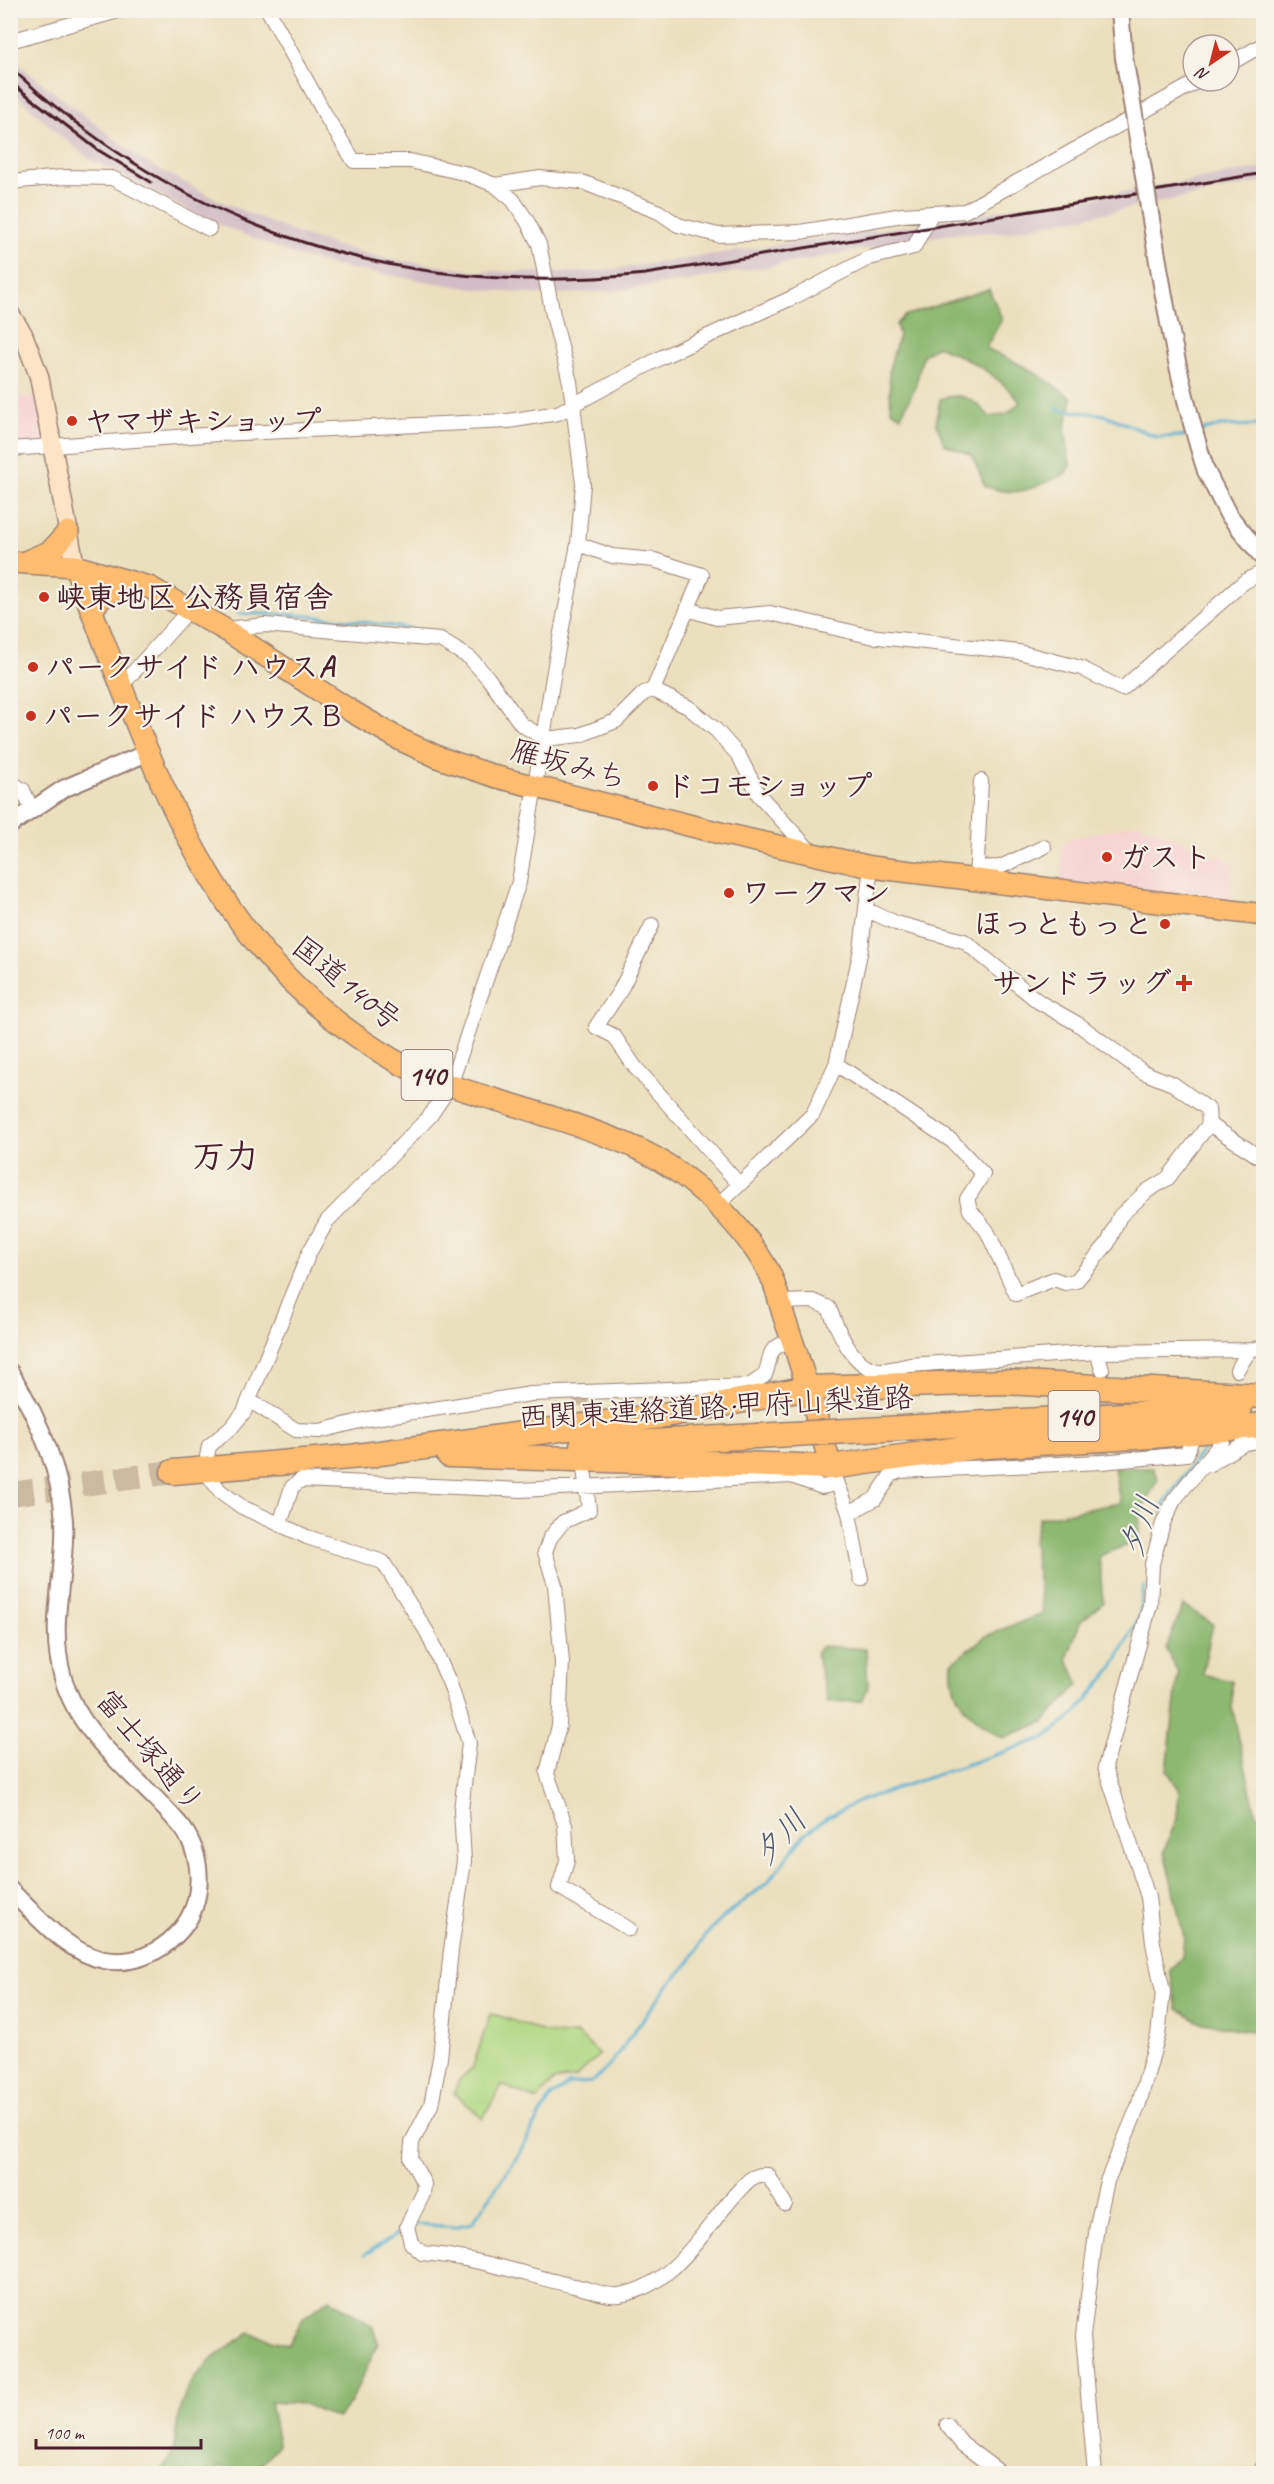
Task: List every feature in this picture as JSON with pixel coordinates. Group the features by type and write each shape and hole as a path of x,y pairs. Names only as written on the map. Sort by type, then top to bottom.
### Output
{"highway":[{"path":"17,562 51,550 68,532"},
{"name":"雁坂みち","path":"17,562 75,566 149,587 224,629 351,711 401,740 440,758 536,788 871,867 977,874 1263,915"},
{"name":"国道140号","path":"75,566 147,753 185,835 219,892 262,951 317,1005 352,1033 391,1057 450,1086 505,1102 637,1148 677,1172 717,1206 746,1238 770,1272 778,1302 809,1388 834,1475"},
{"path":"92,612 100,598 107,592 149,587"},
{"path":"357,1455 659,1416 809,1388 1004,1382 1263,1396"},
{"name":"西関東連絡道路;甲府山梨道路","path":"173,1472 357,1455 424,1454 1263,1407"},
{"path":"424,1454 834,1475 973,1447 1151,1436 1263,1425"}],"main road":[{"path":"10,314 23,334 39,376 54,444 75,566"}],"street":[{"path":"10,40 122,10"},
{"path":"207,1457 209,1446 231,1428 244,1412 309,1253 327,1221 430,1116 450,1086 519,882 545,739 556,659 578,544 583,484 574,405 539,244 513,200 495,185 443,166 410,161 354,161 327,118 268,10"},
{"path":"1120,10 1124,58 1173,351 1186,410 1206,471 1228,514 1263,559"},
{"path":"1241,57 1263,44"},
{"path":"495,185 540,178 582,182 658,212 678,225 718,235 800,232 903,215 965,211 1181,90"},
{"path":"10,182 63,177 112,178 209,229"},
{"path":"10,449 54,444 508,421 558,413 662,357 796,296 869,258 914,247 932,213"},
{"path":"578,544 612,556 654,560 702,575 653,690"},
{"path":"687,609 717,618 770,613 869,636 1019,652 1081,668 1122,689 1244,582 1263,572"},
{"path":"121,686 190,609"},
{"path":"224,629 265,625 440,640 470,658 489,678 521,724 545,739 580,735 616,721 644,693 653,690 688,707 716,730 739,756 759,795 814,855"},
{"path":"10,825 63,789 147,753"},
{"path":"981,781 977,874 1000,867 1044,847"},
{"path":"10,782 23,790 32,810"},
{"path":"717,1206 738,1183 813,1114 836,1064 867,910 871,867"},
{"path":"836,1064 952,1141 983,1174 967,1199 970,1210 987,1231 1016,1294 1053,1278 1065,1283 1076,1281 1108,1243 1120,1216 1147,1191 1168,1178 1209,1124 1208,1108 1173,1084 1143,1072 1078,1024 1039,1002 964,941 896,922 867,910"},
{"path":"652,925 620,991 596,1027 614,1036 642,1075 738,1183"},
{"path":"1209,1124 1263,1160"},
{"path":"778,1302 813,1301 830,1308 844,1340 859,1362 868,1368 880,1370 910,1365 1097,1352 1257,1349"},
{"path":"249,1400 296,1430 320,1431 368,1419 531,1394 749,1386 765,1375 769,1355 773,1348 792,1339"},
{"path":"1237,1370 1257,1349"},
{"path":"1097,1352 1102,1369"},
{"name":"富士塚通り","path":"10,1372 30,1404 54,1461 64,1520 55,1638 69,1696 79,1715 104,1747 186,1833 198,1860 198,1869 194,1910 181,1931 167,1945 149,1955 129,1961 97,1958 69,1945 10,1890"},
{"path":"849,1513 875,1500 891,1475 899,1471 1187,1454 1192,1438"},
{"path":"1201,1469 1245,1443 1263,1440"},
{"path":"1095,2474 1083,2336 1095,2236 1107,2181 1138,2108 1158,2035 1163,1992 1153,1943 1148,1897 1105,1767 1150,1605 1152,1564 1162,1523 1174,1500 1222,1442"},
{"path":"584,1468 589,1510 563,1522 550,1538 545,1552 555,1585 562,1662 559,1726 547,1773 565,1825 567,1861 559,1887 629,1929"},
{"path":"208,1475 220,1491 242,1507 307,1538 383,1562 427,1632 450,1684 469,1743 461,1810 464,1862 451,1950 440,2058 431,2105 412,2142 411,2159 424,2184 423,2194 407,2226 411,2242 422,2253 460,2256 525,2275 617,2295 640,2288 675,2266 707,2232 744,2184 758,2174 768,2175 785,2204"},
{"path":"280,1524 291,1486 301,1480 521,1490 791,1476 822,1487 834,1475 849,1513 861,1579"},
{"path":"947,2425 962,2444 1002,2474"},
{"path":"1259,2474 1263,2464"}],"shaded area":[{"path":"10,55 28,72 143,161 220,201 295,233 344,248 384,258 475,271 560,273 602,271 970,216 1014,207 1078,200 1263,168 1263,182 1007,232 957,233 691,280 614,291 541,295 473,289 340,267 295,255 205,219 90,159 63,138 11,90"},
{"path":"11,396 44,396 54,444 11,449"},
{"path":"1139,823 1233,863 1231,911 1061,890 1062,846 1068,839"}],"green space":[{"path":"989,289 1002,319 986,348 1033,371 1072,398 1065,429 1070,465 1065,474 1026,490 1007,491 985,486 972,455 944,444 936,423 940,399 948,397 968,399 990,417 1007,414 1020,402 1002,383 982,368 937,346 923,355 915,388 901,416 891,410 889,369 899,335 896,324 904,316"},
{"path":"1114,1467 1153,1468 1158,1479 1141,1511 1138,1541 1099,1556 1103,1603 1080,1622 1067,1659 1079,1684 1044,1722 1003,1738 965,1708 954,1689 952,1663 986,1636 1043,1613 1033,1542 1039,1518 1120,1503"},
{"path":"1183,1605 1213,1624 1202,1674 1232,1681 1232,1707 1256,1815 1263,1816 1263,2033 1203,2023 1177,2009 1170,1970 1182,1957 1184,1937 1164,1851 1177,1818 1179,1789 1167,1771 1178,1673 1166,1649"},
{"path":"822,1646 866,1649 868,1687 862,1701 828,1702 816,1653"},
{"path":"490,2014 553,2034 577,2034 600,2054 575,2078 553,2081 537,2100 502,2085 483,2118 454,2093 459,2080 473,2067"},
{"path":"330,2299 374,2327 378,2343 350,2404 337,2418 304,2404 270,2402 278,2444 257,2470 218,2468 216,2473 160,2473 171,2456 175,2444 183,2399 189,2387 206,2366 216,2356 250,2333 288,2345 304,2317"}],"waterway":[{"path":"1056,409 1105,415 1157,437 1184,436"},
{"path":"1201,431 1220,426 1264,425"},
{"path":"238,614 315,617 366,622 442,634"},
{"name":"夕川","path":"1161,1513 1165,1502 1204,1448"},
{"name":"夕川","path":"412,2226 418,2224 453,2227 472,2223 517,2157 551,2097 569,2084 592,2082 609,2066 668,1985 690,1962 704,1937 721,1919 767,1883 805,1834 827,1817 862,1800 1045,1738 1077,1712 1112,1669 1139,1618 1144,1586"},
{"name":"夕川","path":"364,2255 403,2230"}],"tunnel":[{"path":"1102,1380 1102,1455"},
{"path":"581,1392 583,1432"},
{"path":"10,1494 173,1472"}],"railway":[{"path":"10,67 79,125 151,173 226,212 304,242 385,264 469,276 556,279 645,274 1264,173"},
{"path":"10,82 98,150 151,182"}],"place":[{"name":"ヤマザキショップ","path":"72,421"},
{"name":"峡東地区 公務員宿舎","path":"44,597"},
{"name":"パークサイド ハウスA","path":"33,667"},
{"name":"パークサイド ハウスＢ","path":"31,716"},
{"name":"ドコモショップ","path":"653,786"},
{"name":"ガスト","path":"1107,857"},
{"name":"ワークマン","path":"729,893"},
{"name":"ほっともっと","path":"1165,924"},
{"name":"サンドラッグ","path":"1184,983"}],"district":[{"name":"万力","path":"225,1155"}]}
